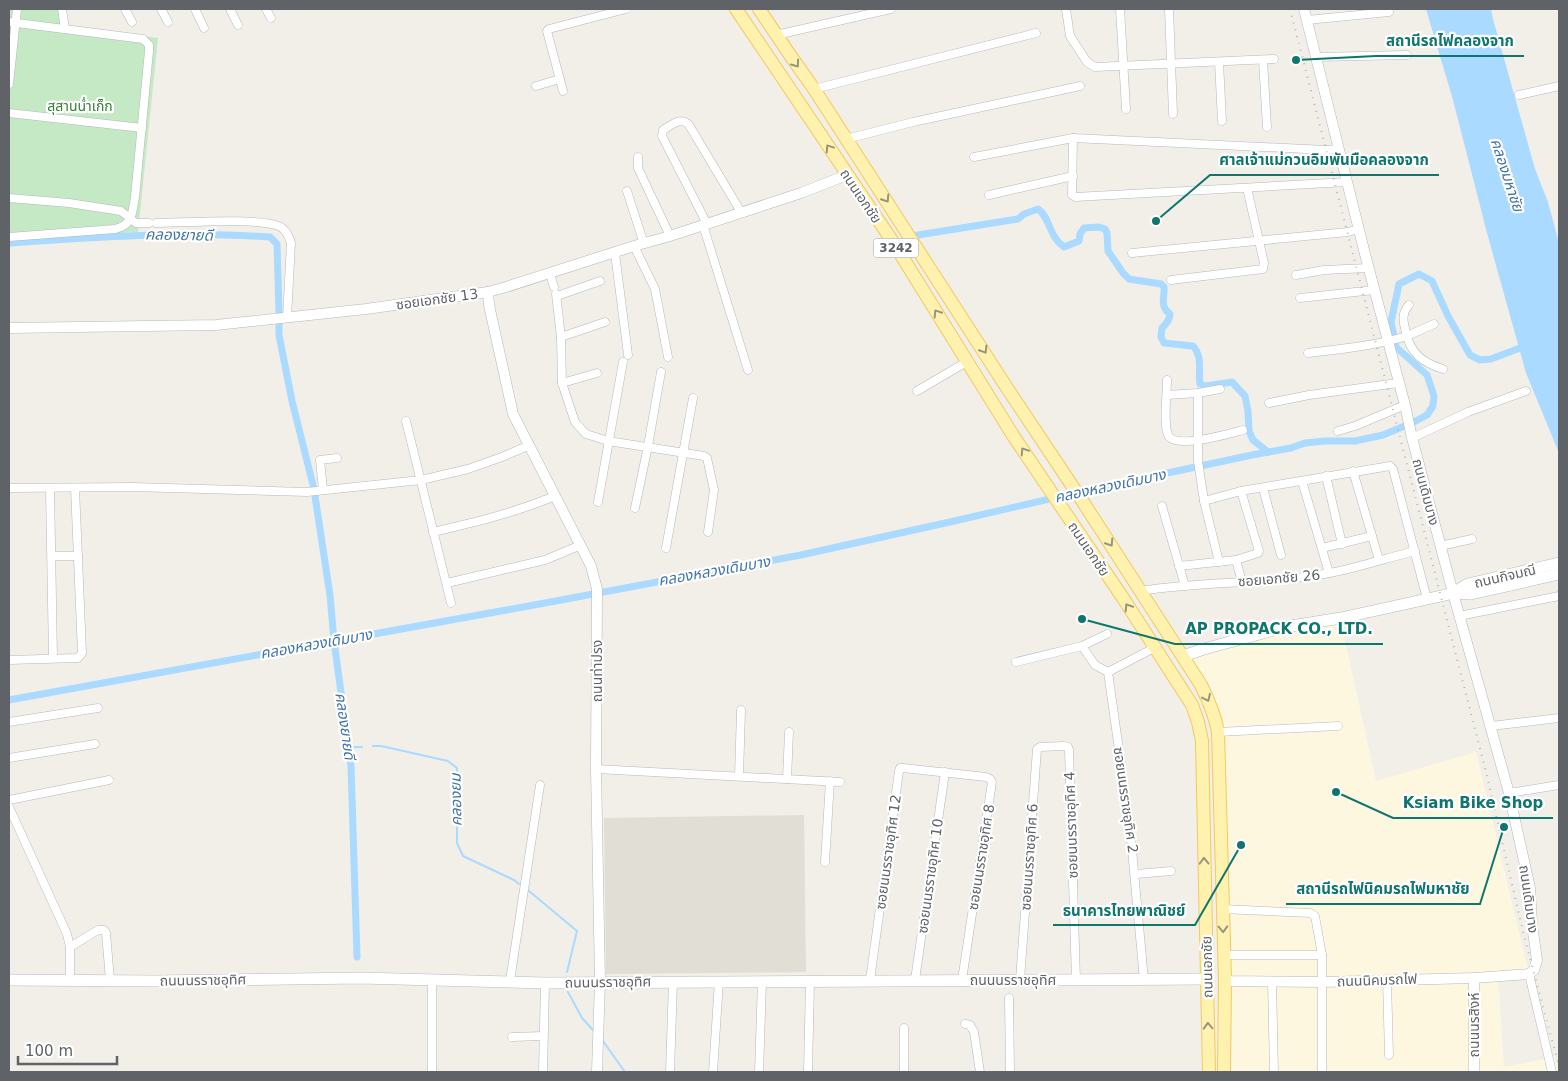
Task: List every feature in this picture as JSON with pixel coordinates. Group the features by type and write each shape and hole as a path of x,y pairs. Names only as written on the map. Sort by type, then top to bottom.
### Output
{"main road":[{"name":"ถนนเอกชัย","path":"736,9 892,242 1014,437 1123,598 1192,705 1202,741 1209,1072"},
{"name":"ถนนเอกชัย","path":"759,9 814,89 1007,388 1084,502 1183,656 1209,700 1218,732 1224,979 1224,1072"},
{"name":"ถนนกิจมณี","path":"1183,656 1204,648 1285,627 1341,618 1453,593 1471,594 1487,585 1559,563"},
{"name":"ถนนกิจมณี","path":"1487,585 1559,574"},
{"path":"1164,663 1183,656"},
{"name":"ถนนนรราชอุทิศ","path":"9,980 156,981 361,978 545,983 600,981 1207,979"},
{"path":"1207,979 1224,979"}],"street":[{"path":"9,84 12,22 17,9"},
{"path":"62,9 65,29"},
{"path":"125,9 132,22"},
{"path":"161,9 168,22"},
{"path":"195,9 204,28"},
{"path":"230,9 238,25"},
{"path":"266,9 271,18"},
{"path":"563,91 547,31 626,9"},
{"path":"776,34 891,9"},
{"path":"1066,9 1070,36 1087,62 1095,67 1274,59"},
{"path":"1120,9 1126,109"},
{"path":"1169,9 1173,114"},
{"name":"ถนนเดิมบาง","path":"1304,9 1440,546 1510,793 1530,888 1532,926 1537,960 1534,970 1529,974"},
{"path":"1307,20 1389,12"},
{"path":"9,237 115,230 123,228 131,218 149,61 149,45 144,39 12,22"},
{"path":"814,89 1036,33"},
{"path":"1316,56 1406,55"},
{"path":"1263,60 1267,126"},
{"path":"1219,62 1222,122"},
{"path":"536,86 560,79"},
{"path":"846,139 913,122 1080,86"},
{"path":"1520,95 1559,86"},
{"path":"9,113 142,128"},
{"path":"741,212 686,121 681,120 663,130 662,136 705,224 748,370"},
{"path":"1074,138 1072,195 1075,197 1347,182"},
{"path":"974,157 1074,138 1326,150 1339,149"},
{"path":"638,157 638,168 670,236"},
{"name":"ซอยเอกชัย 13","path":"9,328 216,326 366,309 488,292 670,236 847,175"},
{"path":"989,195 1073,176"},
{"path":"1171,280 1261,269 1264,267 1247,188"},
{"path":"627,191 639,245 655,289 668,357"},
{"path":"9,198 69,203 121,211 136,223 249,222 269,224 282,228 288,234 291,243 287,318"},
{"path":"1132,253 1348,232 1359,229"},
{"path":"615,253 628,354"},
{"path":"1296,275 1324,270 1369,268"},
{"path":"550,274 556,292 561,337 562,383 575,422 582,431 608,441 704,456 708,460 714,490 708,532"},
{"path":"556,292 600,281"},
{"path":"1300,298 1374,290"},
{"name":"ถนนท่าปรง","path":"488,292 489,305 513,414 581,545 591,566 597,588 596,769 600,981 597,1072"},
{"path":"1408,305 1403,316 1411,349 1427,362 1443,369"},
{"path":"561,337 605,322"},
{"path":"1308,353 1357,348 1388,342 1434,324"},
{"path":"917,391 968,361"},
{"path":"598,502 623,362"},
{"path":"634,508 648,446 661,372"},
{"path":"562,383 597,373"},
{"path":"1166,380 1166,411 1169,437 1173,440 1214,438 1243,430"},
{"path":"1269,403 1309,395 1398,383"},
{"path":"1166,395 1198,393 1220,389"},
{"path":"1412,437 1468,412 1526,391"},
{"path":"1198,393 1199,471 1204,501 1219,562"},
{"path":"666,548 693,398"},
{"path":"1338,431 1406,410"},
{"path":"406,421 451,603"},
{"path":"9,488 132,488 307,492 421,480 468,469 530,445"},
{"path":"323,490 320,460 338,458"},
{"path":"1204,501 1241,492 1388,466 1393,469 1427,599"},
{"path":"1354,472 1379,560"},
{"path":"1326,476 1342,544"},
{"path":"1302,481 1328,573"},
{"path":"50,488 53,658"},
{"path":"9,660 78,658 82,653 75,488"},
{"path":"1263,488 1281,555"},
{"path":"1179,566 1236,560 1258,553 1259,551 1241,492"},
{"path":"433,532 496,517 555,496"},
{"path":"1162,506 1185,586"},
{"path":"1322,548 1372,536"},
{"path":"1440,546 1472,539"},
{"path":"447,583 545,560 581,545"},
{"name":"ซอยเอกชัย 26","path":"1140,591 1304,577 1328,573 1415,551"},
{"path":"52,556 78,556"},
{"path":"1236,560 1242,582"},
{"path":"1459,616 1559,596"},
{"path":"1016,662 1082,646 1107,634"},
{"path":"1082,646 1095,665 1108,672 1154,648"},
{"name":"ซอยนนรราชอุทิศ 2","path":"1108,672 1136,874 1144,980"},
{"path":"9,722 98,708"},
{"path":"739,776 741,710"},
{"path":"1491,726 1559,718"},
{"path":"1218,732 1338,726"},
{"path":"787,778 789,732"},
{"path":"9,758 95,744"},
{"name":"ซอยนนรราชอุทิศ 4","path":"1052,747 1064,746 1068,747 1069,750 1076,980"},
{"name":"ซอยนนรราชอุทิศ 6","path":"1020,980 1037,749 1040,747 1052,747"},
{"name":"ซอยนนรราชอุทิศ 12","path":"870,980 899,770 903,768 945,772"},
{"path":"596,769 840,782"},
{"name":"ซอยนนรราชอุทิศ 8","path":"945,772 986,777 992,782 962,980"},
{"name":"ซอยนนรราชอุทิศ 10","path":"915,980 945,772"},
{"path":"9,800 109,780"},
{"path":"825,862 830,781"},
{"path":"510,981 540,785"},
{"path":"1510,793 1559,785"},
{"path":"9,808 67,934 70,947 70,980"},
{"path":"1136,874 1171,871"},
{"path":"1222,909 1312,914 1315,916 1322,955 1322,1072"},
{"path":"70,947 98,930 104,930 106,933 110,980"},
{"path":"1223,955 1322,955"},
{"path":"1529,974 1552,1072"},
{"name":"ถนนนิคมรถไฟ","path":"1224,979 1230,981 1322,982 1474,978 1529,974"},
{"name":"ถนนนรสิงห์","path":"1474,978 1474,1072"},
{"path":"432,980 432,1072"},
{"path":"1387,980 1389,1055"},
{"path":"670,1072 673,981"},
{"path":"713,1072 719,981"},
{"path":"759,1072 762,981"},
{"path":"808,1072 810,981"},
{"path":"1272,982 1274,1072"},
{"path":"542,1072 545,983"},
{"path":"1009,998 1010,1072"},
{"path":"964,1024 970,1026 974,1032 980,1072"},
{"path":"904,1028 904,1072"},
{"path":"512,1037 543,1036"}],"shaded area":[{"path":"1340,618 1376,781 1476,752 1529,974 1498,977 1504,1067 1555,1057 1559,1072 1225,1072 1218,732 1183,656"},
{"path":"804,815 806,972 606,974 604,818"}],"green space":[{"name":"สุสานน่ำเก็ก","path":"9,9 61,9 63,26 158,38 138,232 9,239"}],"water":[{"name":"คลองมหาชัย","path":"1426,9 1491,9 1535,169 1548,202 1559,243 1559,453 1526,373 1487,233 1453,100"}],"waterway":[{"path":"918,235 1018,219 1024,214 1038,209 1045,217 1055,238 1064,247 1079,241 1080,234 1084,228 1099,227 1105,229 1108,251 1129,279 1161,284 1164,287 1164,305 1170,314 1169,320 1162,328 1161,337 1164,343 1193,346 1199,359 1200,384 1206,386 1232,382 1245,396 1249,431 1253,440 1268,452"},
{"name":"คลองยายดี","path":"9,243 172,235 270,237 277,244 279,313"},
{"name":"คลองหลวงเดิมบาง","path":"9,700 801,555 1097,488 1291,448 1305,443 1355,441 1383,435 1427,415 1433,406 1434,396 1427,375 1396,347 1391,322 1399,284 1419,274 1432,281 1448,316 1470,355 1480,360 1491,359 1528,345"},
{"name":"คลองยายดี","path":"279,325 279,335 292,401 313,485"},
{"name":"คลองยายดี","path":"315,496 330,595 334,641 351,766 357,957"},
{"name":"คลองยม","path":"373,746 381,746 448,761 457,768 457,843 463,856 519,884"},
{"name":"คลองยม","path":"348,747 362,747"},
{"name":"คลองยม","path":"529,891 577,931 567,972"},
{"name":"คลองยม","path":"568,992 582,1018 593,1030"},
{"name":"คลองยม","path":"603,1041 625,1072"}],"railway":[{"path":"1290,9 1486,772 1524,936 1559,1066"}],"place":[{"name":"สถานีรถไฟคลองจาก","path":"1296,60"},
{"name":"ศาลเจ้าแม่กวนอิมพันมือคลองจาก","path":"1156,221"},
{"name":"AP PROPACK CO., LTD.","path":"1082,619"},
{"name":"Ksiam Bike Shop","path":"1336,792"},
{"name":"สถานีรถไฟนิคมรถไฟมหาชัย","path":"1504,827"},
{"name":"ธนาคารไทยพาณิชย์","path":"1241,845"}]}
